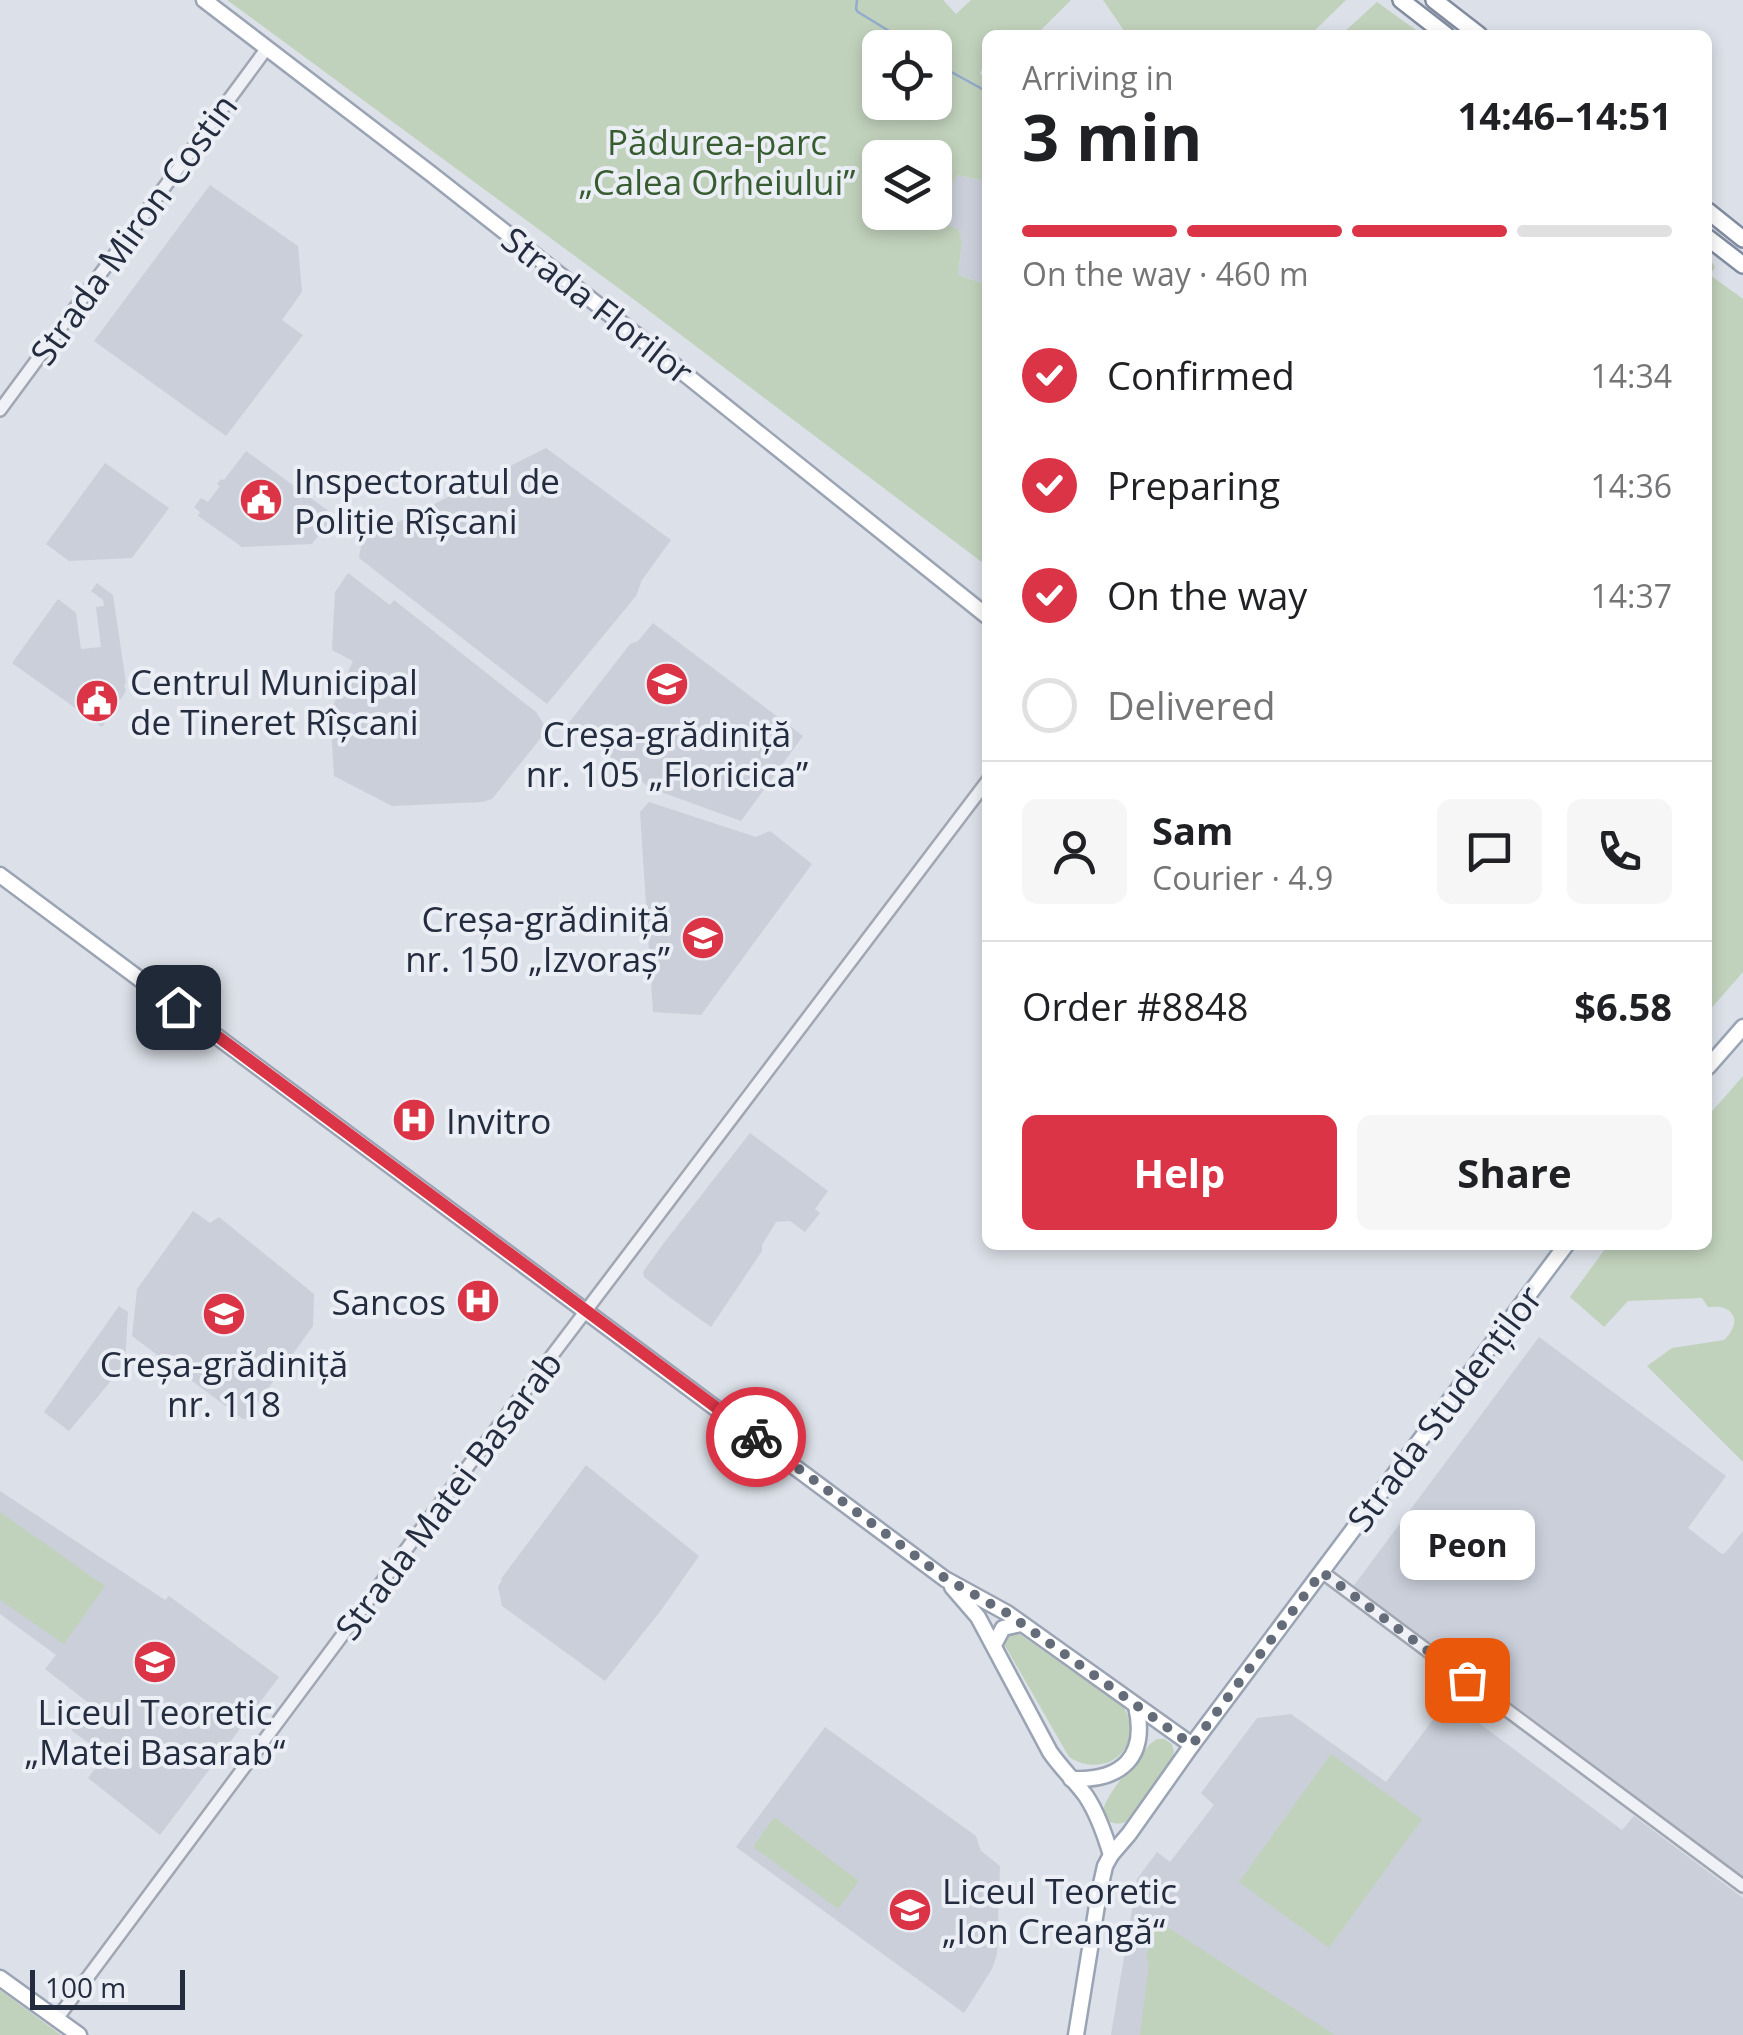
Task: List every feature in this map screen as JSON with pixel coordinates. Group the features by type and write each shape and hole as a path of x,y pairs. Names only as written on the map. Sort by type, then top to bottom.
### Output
{"highway":[{"path":"1401,0 1440,30"},
{"path":"1434,0 1473,30"},
{"path":"1712,219 1743,239"},
{"path":"1712,241 1743,265"}],"main road":[{"name":"Strada Florilor","path":"204,0 645,342 982,612"},
{"path":"0,874 945,1578 992,1604 1192,1745"},
{"path":"1712,1062 1743,1027"},
{"name":"Strada Studenților","path":"1076,2035 1102,1880 1112,1855 1562,1250"},
{"path":"945,1578 972,1608 1050,1752 1092,1806 1112,1855"},
{"path":"994,1646 1003,1628 1021,1624"},
{"path":"1072,1780 1099,1779 1125,1764 1140,1738 1136,1706"},
{"path":"0,1978 79,2035"}],"street":[{"name":"Strada Miron Costin","path":"0,410 267,48"},
{"name":"Strada Matei Basarab","path":"56,2020 180,1850 982,788"},
{"path":"1322,1572 1743,1886"}],"shaded area":[{"path":"952,176 979,180 982,176 982,283 958,275 962,243 946,230 952,230"},
{"path":"210,185 298,246 302,292 282,320 303,335 226,436 94,341"},
{"path":"546,448 671,540 642,580 636,596 547,704 359,558 362,540"},
{"name":"Inspectoratul de Poliție Rîșcani","path":"246,451 334,515 312,544 242,547 198,516 200,512 194,507 201,498 208,502 220,486 217,484"},
{"path":"105,463 169,508 132,558 69,561 46,544"},
{"path":"348,573 390,605 394,600 536,712 546,728 544,734 492,799 392,806 334,776 330,712 353,661 332,650 335,592"},
{"path":"97,583 113,595 126,683 126,691 102,727 12,663 58,599 76,613 81,649 101,647 96,607 104,606 103,600 91,591"},
{"name":"Creșa-grădiniță nr. 105 „Floricica”","path":"653,623 803,736 741,821 650,788 568,724 630,644 638,641"},
{"name":"Creșa-grădiniță nr. 150 „Izvoraș”","path":"649,802 756,837 770,831 812,864 701,1015 653,1012 640,812"},
{"path":"750,1133 828,1191 815,1209 820,1213 805,1232 790,1221 776,1222 762,1251 711,1327 644,1277 643,1272"},
{"name":"Creșa-grădiniță nr. 118","path":"193,1211 210,1223 219,1217 314,1294 313,1326 246,1419 132,1336 137,1289"},
{"path":"119,1306 128,1312 125,1364 69,1431 44,1412"},
{"path":"1539,1337 1726,1476 1688,1528 1722,1554 1743,1531 1743,1880 1352,1588"},
{"path":"586,1465 699,1556 605,1681 502,1606 498,1587"},
{"name":"Liceul Teoretic „Matei Basarab“","path":"0,1491 165,1600 169,1596 279,1677 160,1835 88,1778 105,1755 71,1730 90,1704 45,1669 56,1655 0,1614"},
{"path":"1448,1700 1622,1830 1634,1816 1743,1898 1743,2035 1111,2035 1137,1879 1157,1852 1170,1862 1214,1805 1201,1793 1257,1718 1291,1714 1386,1782"},
{"name":"Liceul Teoretic „Ion Creangă“","path":"825,1727 976,1836 981,1851 1000,1866 997,1954 964,2013 736,1847"}],"green space":[{"name":"Pădurea-parc „Calea Orheiului”","path":"227,0 943,0 956,14 971,0 1071,0 1041,30 982,30 980,180 957,175 952,182 952,140 862,140 862,230 958,229 962,242 958,275 982,283 982,562"},
{"path":"1103,0 1346,0 1315,30 1124,30"},
{"path":"1377,2 1416,30 1346,30"},
{"path":"1712,276 1743,299 1743,972 1712,1007"},
{"path":"1743,1076 1743,1462 1647,1366 1672,1348 1724,1340 1734,1323 1729,1311 1708,1307 1702,1298 1628,1301 1604,1327 1570,1297 1604,1250 1712,1250 1712,1111"},
{"path":"0,1512 105,1586 64,1644 0,1600"},
{"path":"1014,1630 1123,1706 1130,1734 1119,1755 1097,1765 1069,1757 1004,1644 1005,1634"},
{"path":"1157,1739 1172,1744 1172,1760 1126,1822 1107,1820 1103,1813 1110,1795"},
{"path":"1331,1754 1422,1819 1329,1948 1239,1882"},
{"path":"774,1817 859,1881 838,1909 753,1847"},
{"path":"1156,1920 1335,2035 1140,2035 1149,1964 1146,1958"},
{"path":"0,1990 61,2035 0,2035"}],"waterway":[{"path":"857,0 858,12 888,30"},
{"path":"952,72 982,89"}],"way so far":[{"path":"756,1437 945,1578 1007,1613 1192,1745 1322,1572 1467,1680"}],"place":[{"name":"Inspectoratul de Poliție Rîșcani","path":"261,500"},
{"name":"Creșa-grădiniță nr. 105 „Floricica”","path":"667,684"},
{"name":"Centrul Municipal de Tineret Rîșcani","path":"97,701"},
{"name":"Creșa-grădiniță nr. 150 „Izvoraș”","path":"703,938"},
{"name":"Invitro","path":"414,1120"},
{"name":"Sancos","path":"478,1301"},
{"name":"Creșa-grădiniță nr. 118","path":"224,1314"},
{"name":"Liceul Teoretic „Matei Basarab“","path":"155,1662"},
{"name":"Peon","path":"1467,1680"},
{"name":"Liceul Teoretic „Ion Creangă“","path":"910,1910"}],"route":[{"path":"178,1007 756,1437"}]}
